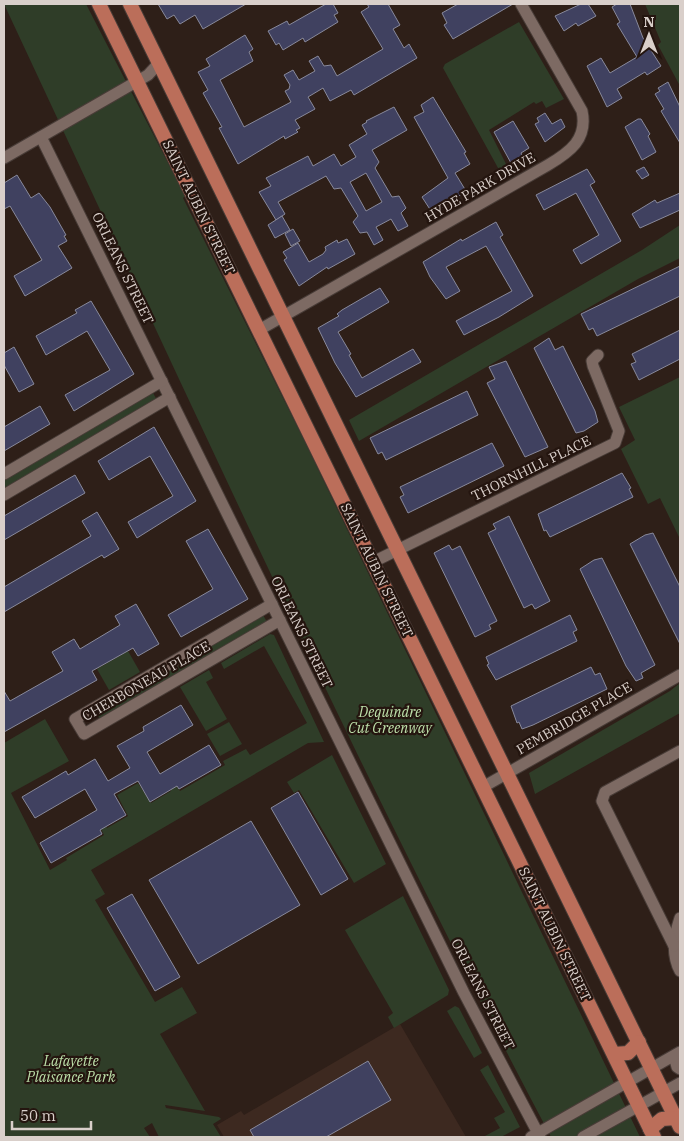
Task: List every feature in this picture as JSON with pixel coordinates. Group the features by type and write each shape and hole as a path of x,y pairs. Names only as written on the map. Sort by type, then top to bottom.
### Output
{"main road":[{"name":"SAINT AUBIN STREET","path":"130,4 678,1123"},
{"name":"SAINT AUBIN STREET","path":"103,6 137,81 652,1133"},
{"path":"614,1054 628,1053 639,1042"},
{"path":"652,1133 662,1119 678,1123"}],"street":[{"name":"HYDE PARK DRIVE","path":"259,330 548,165 575,146 583,128 582,111 521,4"},
{"path":"4,158 148,75 159,63"},
{"name":"ORLEANS STREET","path":"41,138 536,1136"},
{"name":"THORNHILL PLACE","path":"373,562 615,443 619,431 592,361 598,355"},
{"path":"4,474 162,381"},
{"path":"4,495 170,397"},
{"name":"CHERBONEAU PLACE","path":"272,604 75,719 84,734 280,620"},
{"name":"PEMBRIDGE PLACE","path":"483,787 680,675"},
{"path":"674,946 602,800 605,792 680,751"},
{"path":"680,918 674,946 676,964 680,971"},
{"path":"536,1136 677,1054"},
{"path":"677,1054 677,1067 680,1069"},
{"path":"583,1137 680,1083"}],"shaded area":[{"path":"400,1024 466,1137 224,1137 217,1125 241,1111 244,1115"}],"green space":[{"name":"Dequindre Cut Greenway","path":"4,4 86,4 185,196 183,198 304,440 640,1137 551,1137 408,857 339,716"},
{"path":"645,4 680,4 680,86 658,45 661,42"},
{"path":"519,22 564,99 546,108 542,101 536,104 534,102 489,130 507,166 533,153 536,158 503,177 443,68 445,64"},
{"path":"680,225 680,258 638,279 359,441 349,420 642,250"},
{"path":"680,377 680,539 660,498 648,504 621,449 635,440 619,407"},
{"path":"153,393 157,400 4,489 4,479"},
{"path":"263,615 267,622 101,719 97,716 97,713"},
{"name":"Lafayette Plaisance Park","path":"270,634 274,635 324,742 308,743 91,870 105,894 95,900 155,1002 182,987 197,1013 160,1034 205,1111 165,1105 166,1108 219,1117 221,1119 213,1124 221,1137 159,1137 152,1123 144,1128 150,1137 4,1137 4,743 45,719 69,761 11,793 50,870 104,835 100,827 105,824 107,828 128,816 117,795 138,783 151,803 171,791 170,788 175,784 180,791 225,765 223,761 246,749 250,755 307,723 264,646 224,669 221,663"},
{"path":"128,651 140,672 109,690 97,669"},
{"path":"209,670 213,678 206,682 227,719 206,731 180,687"},
{"path":"680,683 680,713 535,794 529,773 670,691"},
{"path":"229,722 242,744 220,756 207,734"},
{"path":"332,755 386,864 354,883 299,790 294,793 287,782"},
{"path":"403,896 449,990 448,995 394,1028 388,1017 393,1013 345,930"},
{"path":"455,1006 459,1008 482,1053 474,1058 447,1011"},
{"path":"488,1065 520,1127 501,1137 483,1137 500,1128 494,1118 505,1112 480,1070"}],"building":[{"path":"158,4 246,4 203,29 195,15 180,24 174,15 167,19"},
{"path":"326,4 333,4 338,13 334,15 338,22 305,42 303,38 283,50 279,43 276,45 268,31 287,21 289,25"},
{"path":"367,4 388,4 400,25 393,29 404,48 409,44 417,58 354,95 351,90 330,101 323,88 308,97 315,109 295,120 300,128 296,130 298,132 285,139 284,136 238,164 219,128 222,127 203,93 208,90 198,72 210,66 206,59 245,35 253,49 249,52 253,61 220,80 244,127 291,102 285,91 289,89 290,85 284,75 293,70 299,80 315,71 309,61 318,56 324,66 331,65 337,76 383,49 361,12 369,7"},
{"path":"458,4 513,4 453,39 444,25 447,23 442,13"},
{"path":"581,4 588,4 596,16 578,26 576,23 564,31 555,16"},
{"path":"617,4 630,4 643,38 661,66 647,75 645,72 617,89 622,98 607,107 587,66 601,58 610,73 637,57 617,24 620,22 612,7"},
{"path":"668,82 680,107 680,143 661,111 664,109 655,94 660,91 658,88"},
{"path":"433,97 466,152 464,153 470,164 455,173 466,191 433,214 422,197 448,178 414,117 424,112 421,105"},
{"path":"394,107 407,130 372,150 379,162 375,168 392,197 399,196 406,208 401,213 408,226 398,231 391,219 376,227 383,240 374,245 367,232 360,233 353,222 358,216 341,188 334,189 326,176 278,202 285,214 276,220 259,192 271,186 266,178 308,156 313,166 334,154 341,166 356,157 349,145 367,134 362,125 366,121","holes":["366,173 382,202 366,211 350,182"]},
{"path":"545,113 552,124 561,119 565,127 545,142 535,124 539,122 537,118"},
{"path":"641,119 650,134 648,136 656,152 642,160 625,127"},
{"path":"513,121 529,148 521,153 523,157 511,163 494,132"},
{"path":"644,167 649,175 642,179 636,171"},
{"path":"587,169 595,182 590,185 621,241 581,264 573,250 599,235 576,193 544,210 536,195"},
{"path":"17,175 31,198 39,193 50,207 66,235 64,236 67,241 58,246 72,268 25,296 14,276 42,260 10,206 4,209 4,183"},
{"path":"680,193 680,210 640,228 632,214 655,200 657,203"},
{"path":"282,216 290,230 275,238 268,225"},
{"path":"496,222 503,235 500,237 533,296 499,317 464,335 456,321 512,291 486,246 446,267 460,291 446,299 430,277 423,262 461,239 462,241"},
{"path":"293,229 300,241 291,246 285,234"},
{"path":"347,239 355,254 328,269 327,267 299,286 284,260 287,258 283,252 298,243 309,262 323,254 326,250 325,247 337,240 338,243"},
{"path":"680,266 680,296 597,336 593,328 589,330 581,314"},
{"path":"380,288 389,302 338,332 351,354 349,355 362,378 413,349 421,362 356,397 335,363 318,328 339,316 337,314 342,310"},
{"path":"91,301 134,374 74,411 65,395 110,370 87,331 46,355 36,336 77,313 75,310"},
{"path":"680,330 680,359 639,380 631,364 636,362 632,354"},
{"path":"549,338 555,350 563,346 595,411 598,422 584,431 576,433 534,348"},
{"path":"14,347 34,384 19,392 4,365 4,353"},
{"path":"506,361 548,447 525,457 487,383 495,379 489,367"},
{"path":"467,391 478,415 386,460 382,452 378,454 370,438"},
{"path":"40,406 50,424 4,451 4,427"},
{"path":"154,427 196,501 137,538 128,522 173,496 150,456 109,480 98,461"},
{"path":"492,443 504,466 408,513 400,497 404,495 400,487"},
{"path":"622,473 631,488 629,489 633,497 550,537 546,530 544,531 538,514"},
{"path":"75,475 85,493 4,540 4,516"},
{"path":"97,512 119,549 104,558 102,555 4,612 4,587 91,536 82,521"},
{"path":"509,516 550,601 535,609 532,604 524,608 488,533 496,529 493,524"},
{"path":"208,529 248,599 181,637 168,615 213,589 186,541"},
{"path":"653,533 680,587 680,644 630,544 645,535"},
{"path":"449,545 452,550 460,546 497,621 489,625 491,629 475,637 434,553"},
{"path":"602,558 655,665 641,673 643,678 636,681 626,666 580,569 594,560"},
{"path":"136,604 159,644 138,656 133,648 92,671 97,680 4,732 4,691 10,701 63,671 52,652 74,639 80,649 120,625 115,616"},
{"path":"570,615 577,630 573,632 577,641 496,680 487,665 489,664 486,657"},
{"path":"591,667 595,675 600,673 607,689 533,725 522,729 519,722 517,723 511,706"},
{"path":"181,705 193,725 147,752 160,774 209,745 221,765 179,789 177,786 150,802 138,781 114,794 126,815 100,830 102,834 51,863 40,843 97,810 85,789 35,818 22,797 66,771 68,775 95,759 108,781 130,768 117,746 144,731 143,727"},
{"path":"298,792 348,879 321,895 271,808"},
{"path":"251,821 300,905 198,964 149,880"},
{"path":"132,894 180,977 155,991 107,908"},
{"path":"368,1061 391,1100 326,1137 254,1137 250,1130"}]}
